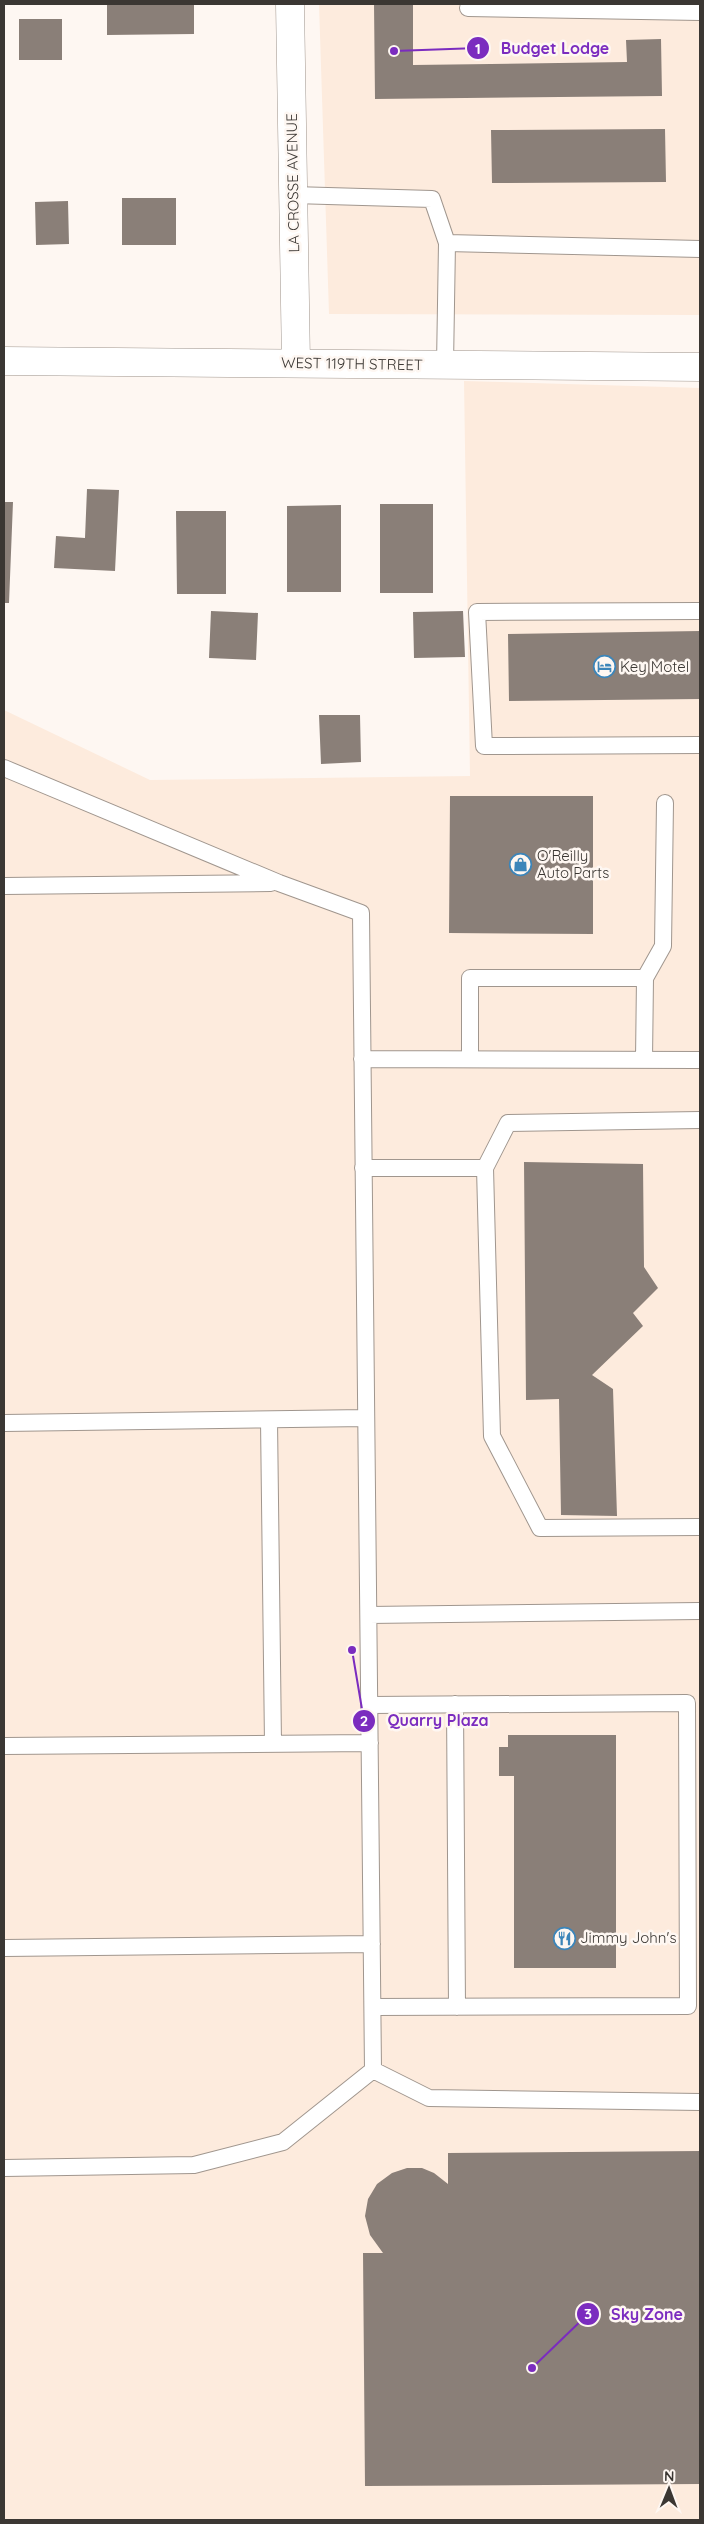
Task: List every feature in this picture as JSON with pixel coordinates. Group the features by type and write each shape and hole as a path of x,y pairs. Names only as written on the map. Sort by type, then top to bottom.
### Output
{"street":[{"name":"LA CROSSE AVENUE","path":"290,4 296,363"},
{"name":"WEST 119TH STREET","path":"4,361 700,368"}],"lane":[{"path":"468,8 700,12"},
{"path":"293,195 432,199 447,243 445,365"},
{"path":"447,243 700,249"},
{"path":"700,611 477,612 484,746 700,745"},
{"path":"4,768 279,883 361,913 373,2070"},
{"path":"644,1060 645,978 663,946 665,803"},
{"path":"4,886 279,883"},
{"path":"470,1059 470,978 645,978"},
{"path":"362,1059 699,1059"},
{"path":"700,1120 508,1123 485,1168 492,1436 540,1528 700,1527"},
{"path":"364,1168 485,1168"},
{"path":"4,1423 366,1418"},
{"path":"269,1420 273,1743"},
{"path":"368,1615 700,1611"},
{"path":"455,1704 456,2007"},
{"path":"370,1705 687,1704 688,2006 373,2007"},
{"path":"4,1746 370,1742"},
{"path":"4,1948 372,1944"},
{"path":"373,2070 429,2098 700,2102"},
{"path":"4,2168 194,2165 283,2142 373,2070"}],"shaded area":[{"path":"319,4 700,4 700,315 329,314"},
{"path":"464,381 700,388 700,2520 4,2520 4,710 150,780 470,776"}],"building":[{"path":"107,4 194,4 194,34 107,35"},
{"path":"374,4 413,4 413,65 627,62 626,40 661,39 662,96 375,99"},
{"path":"19,19 62,19 62,60 19,60"},
{"path":"665,129 666,182 492,183 491,130"},
{"path":"122,198 176,198 176,245 122,245"},
{"path":"68,201 69,244 36,245 35,202"},
{"path":"87,489 119,490 115,571 54,568 56,536 85,538"},
{"path":"4,502 13,502 9,603 4,603"},
{"path":"380,504 433,504 433,593 380,593"},
{"path":"341,505 341,592 287,592 287,506"},
{"path":"176,511 226,511 226,594 177,594"},
{"path":"211,611 258,613 256,660 209,658"},
{"path":"463,611 465,657 414,658 413,612"},
{"name":"Key Motel","path":"700,631 700,699 509,701 508,634"},
{"path":"319,715 360,715 361,762 321,764"},
{"name":"O'Reilly Auto Parts","path":"450,796 593,796 593,934 449,933"},
{"path":"524,1162 643,1164 644,1267 658,1288 633,1313 643,1326 592,1375 613,1389 617,1516 561,1515 559,1399 526,1400"},
{"path":"508,1735 616,1735 616,1968 514,1968 514,1776 499,1776 499,1747 508,1747"},
{"path":"700,2151 700,2484 365,2486 363,2253 383,2253 370,2235 365,2216 368,2199 377,2184 392,2173 407,2168 422,2168 434,2173 448,2184 448,2153"}],"place":[{"name":"Budget Lodge","path":"394,51"},
{"name":"Key Motel","path":"604,667"},
{"name":"O'Reilly Auto Parts","path":"521,865"},
{"name":"Quarry Plaza","path":"352,1650"},
{"name":"Jimmy John's","path":"564,1938"},
{"name":"Sky Zone","path":"532,2368"}]}
